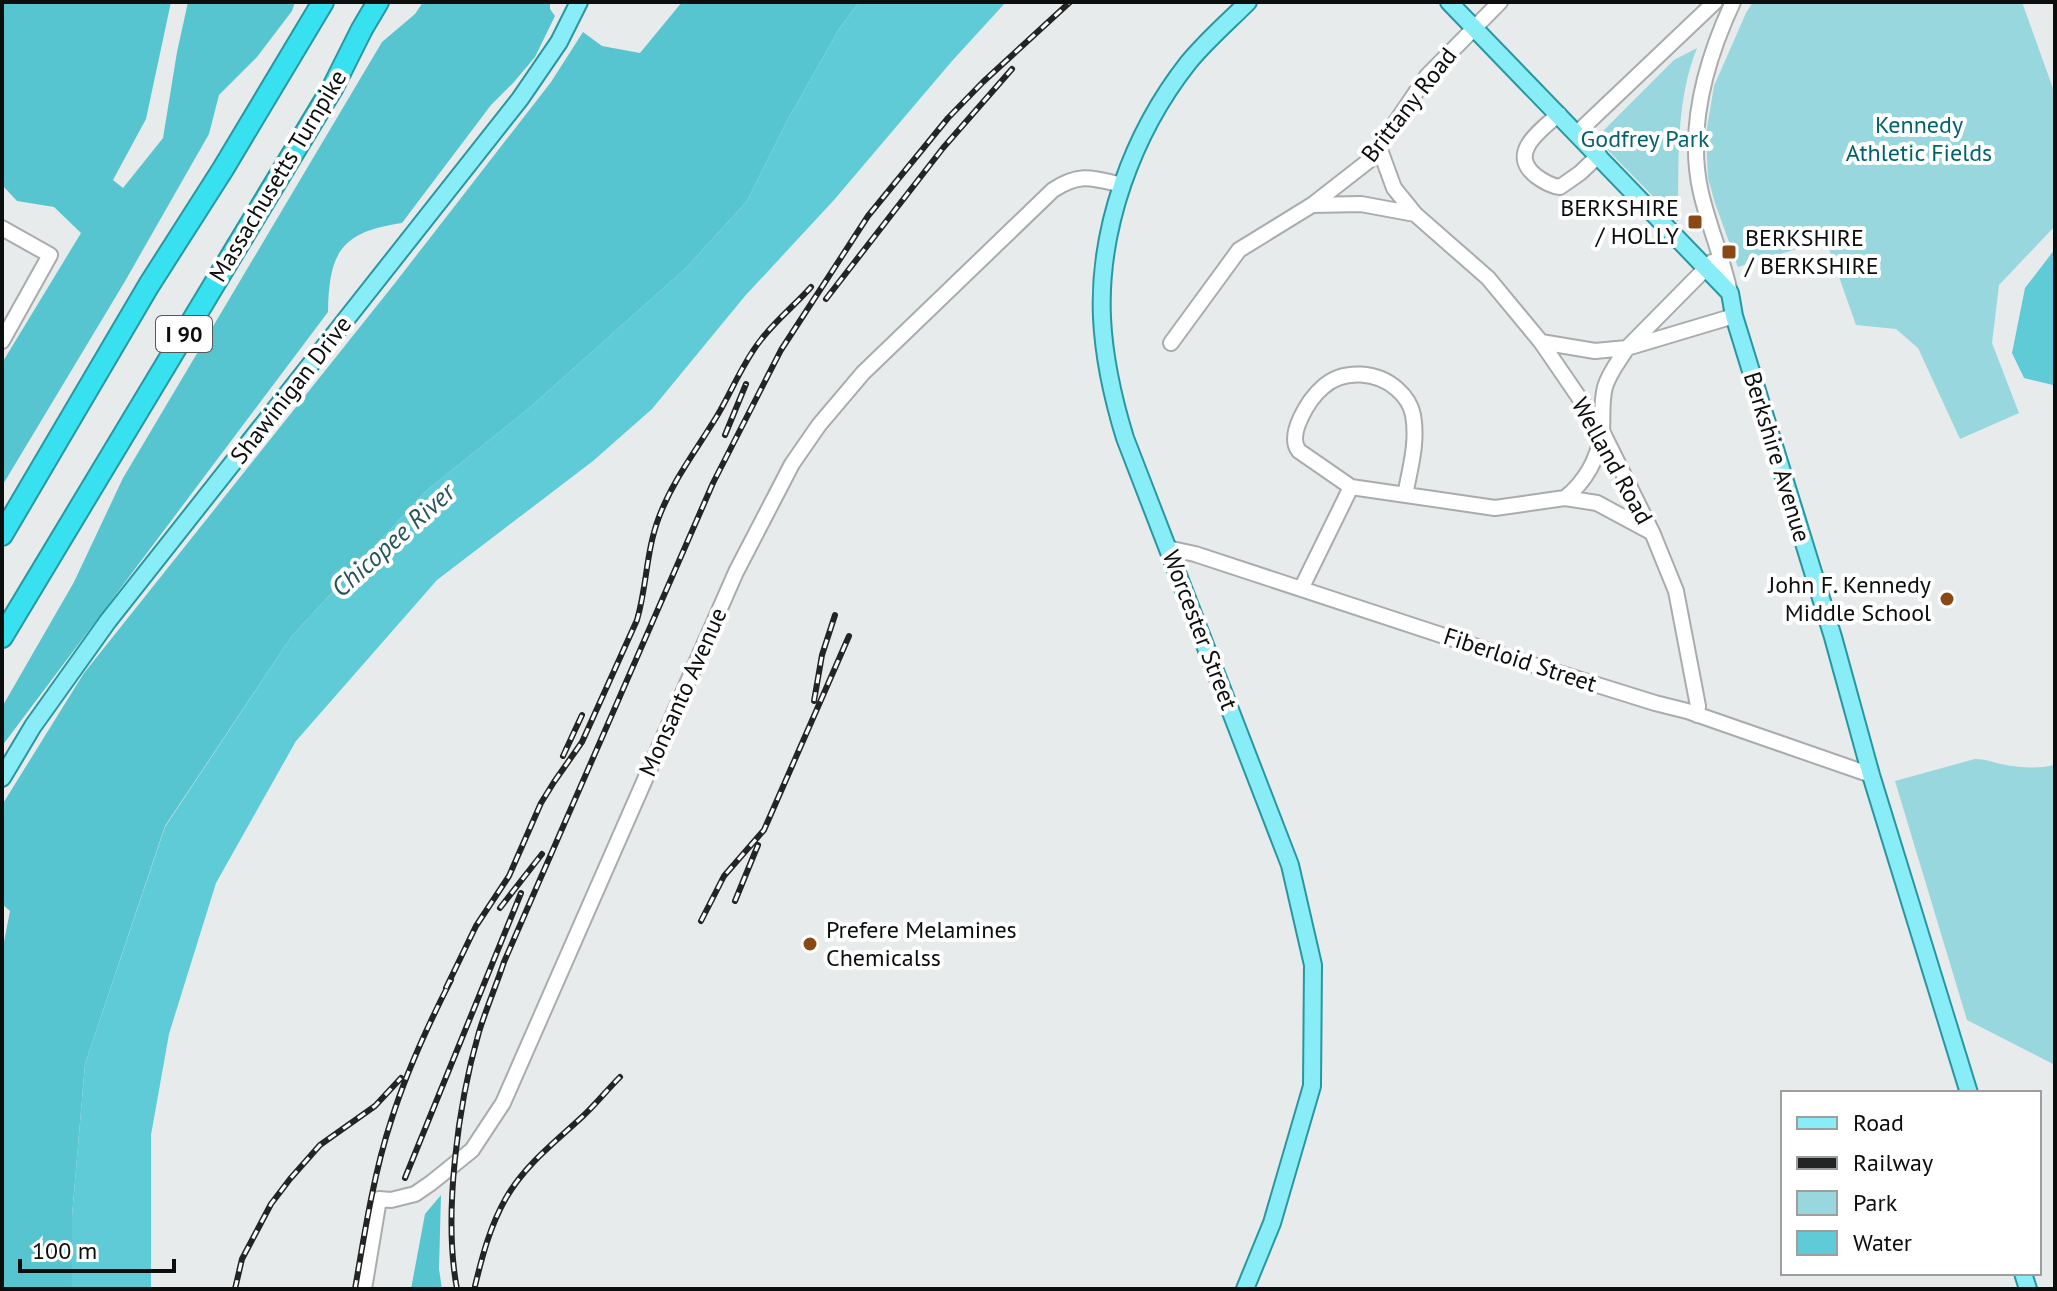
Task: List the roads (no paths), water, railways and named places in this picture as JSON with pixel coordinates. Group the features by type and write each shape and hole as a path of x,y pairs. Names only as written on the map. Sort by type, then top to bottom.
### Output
{"highway":[{"name":"I 90","path":"2,535 149,285 323,2"},
{"name":"Massachusetts Turnpike","path":"2,637 333,87 378,2"}],"main road":[{"name":"Shawinigan Drive","path":"2,778 33,726 108,621 527,90 559,42 579,2"},
{"name":"Worcester Street","path":"1245,1289 1272,1223 1312,1086 1313,965 1290,865 1125,438 1111,384 1102,309 1105,261 1122,185 1147,128 1181,73 1205,43 1248,2"},
{"path":"1449,2 1730,293"},
{"name":"Berkshire Avenue","path":"1730,293 1734,316 1830,629 1871,775 1968,1091"}],"street":[{"name":"Brittany Road","path":"1171,343 1239,250 1312,205 1371,159 1427,76 1500,2"},
{"path":"1577,133 1715,2"},
{"name":"Berkshire Avenue","path":"1730,293 1709,228 1700,188 1696,146 1699,109 1709,60 1733,2"},
{"path":"1559,114 1536,134 1526,148 1525,163 1529,169 1546,183 1560,187 1599,155"},
{"name":"Welland Road","path":"1379,147 1394,188 1415,214 1488,278 1541,342 1602,431 1652,532 1676,591 1698,706 1697,715"},
{"name":"Monsanto Avenue","path":"364,1289 379,1199 391,1200 415,1194 431,1183 472,1150 503,1103 736,572 783,480 807,441 863,373 1053,190 1078,178 1122,185"},
{"path":"1312,205 1361,204 1415,214"},
{"path":"2,228 50,255 9,314 2,341"},
{"path":"1565,498 1578,488 1594,461 1602,431 1602,406 1609,376 1627,348 1719,255"},
{"path":"1541,342 1595,351 1627,348 1734,316"},
{"path":"1405,495 1412,463 1414,424 1412,410 1403,395 1388,381 1368,374 1347,375 1324,385 1300,420 1294,445 1351,487 1405,495 1495,508 1565,498 1597,503 1652,532"},
{"path":"1301,589 1351,487"},
{"name":"Fiberloid Street","path":"1167,548 1195,554 1526,663 1697,715 1871,775"}],"water":[{"name":"Chicopee River","path":"859,2 1006,2 834,200 745,296 652,409 593,461 437,580 296,741 216,883 169,1034 151,1135 151,1289 72,1289 72,1216 85,1064 165,827 291,637 426,491 528,409 686,268 747,201 788,119 839,29"},
{"path":"2055,249 2053,385 2024,378 2012,353 2025,288"}],"railway":[{"path":"457,1289 453,1260 452,1194 459,1125 479,1032 504,962 713,483 781,350 868,216 948,118 1070,2"},
{"path":"826,299 943,148 1012,69"},
{"path":"446,988 476,926 509,876 541,803 582,742 637,620 655,530 671,490 754,350 811,287"},
{"path":"725,435 746,384"},
{"path":"814,701 822,655 835,615"},
{"path":"701,921 724,876 764,830 849,636"},
{"path":"563,756 582,715"},
{"path":"735,901 758,845"},
{"path":"500,908 542,854"},
{"path":"405,1178 521,893"},
{"path":"355,1289 375,1183 391,1121 418,1049 451,980"},
{"path":"475,1286 491,1231 514,1186 531,1165 620,1077"},
{"path":"235,1289 242,1259 271,1204 290,1179 320,1145 375,1106 401,1078"}],"place":[{"name":"BERKSHIRE / HOLLY","path":"1695,222"},
{"name":"BERKSHIRE / BERKSHIRE","path":"1729,252"},
{"name":"John F. Kennedy Middle School","path":"1947,599"},
{"name":"Prefere Melamines Chemicalss","path":"810,944"}],"park label":[{"name":"Godfrey Park","path":"1645,139"},
{"name":"Kennedy Athletic Fields","path":"1919,139"}]}
